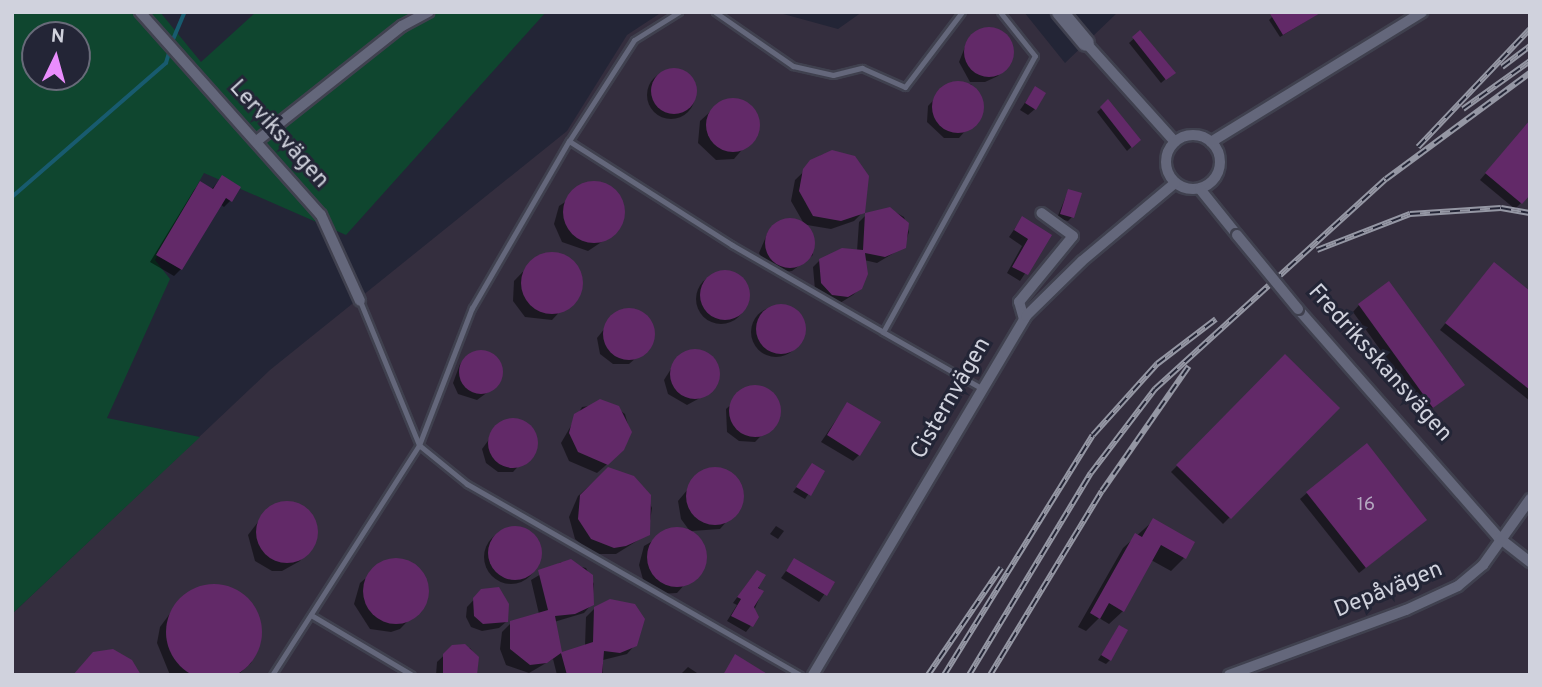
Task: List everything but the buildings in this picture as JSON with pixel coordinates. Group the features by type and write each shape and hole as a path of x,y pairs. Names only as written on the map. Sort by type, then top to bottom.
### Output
{"main road":[{"path":"1060,12 1086,43"}],"street":[{"name":"Lerviksvägen","path":"140,12 258,140 321,215 360,301"},
{"path":"258,140 401,26 428,12"},
{"path":"1211,142 1422,12"},
{"path":"1086,43 1175,142"},
{"path":"1197,135 1211,142 1220,165 1214,180 1200,189 1175,183 1166,167 1175,142 1197,135"},
{"name":"Cisternvägen","path":"813,675 1024,319 1082,261 1175,183"},
{"name":"Fredriksskansvägen","path":"1200,189 1298,309 1498,537 1530,562"},
{"path":"1024,319 1019,302 1073,236 1041,213"},
{"name":"Depåvägen","path":"1229,675 1406,610 1458,586 1483,565 1498,537 1530,499"}],"lane":[{"path":"272,675 419,445 472,308 569,141 634,40 678,12"},
{"path":"715,12 793,66 833,75 862,68 905,87 962,12"},
{"path":"883,332 1035,56 1000,12"},
{"path":"569,141 732,245 981,388"},
{"path":"360,301 419,445 467,484 800,675"},
{"path":"311,615 412,675"}],"shaded area":[{"path":"662,12 776,12 838,29 862,12 1024,12 1065,63 1118,12 1530,12 1530,675 12,675 12,614 270,370 567,131 627,35"}],"green space":[{"path":"12,12 160,12 201,62 256,12 546,12 346,235 204,173 155,260 170,279 107,418 200,437 12,614"}],"waterway":[{"path":"172,42 185,12"},
{"path":"12,197 166,63 170,50"}],"railway":[{"path":"1418,147 1530,29"},
{"path":"1502,67 1530,46"},
{"path":"1463,109 1530,61"},
{"path":"969,675 1091,473 1155,389 1386,179 1530,73"},
{"path":"1317,250 1410,214 1501,208 1530,213"},
{"path":"944,675 1093,435 1157,364 1216,319"},
{"path":"990,675 1102,491 1189,366"},
{"path":"928,675 1001,568"}]}
